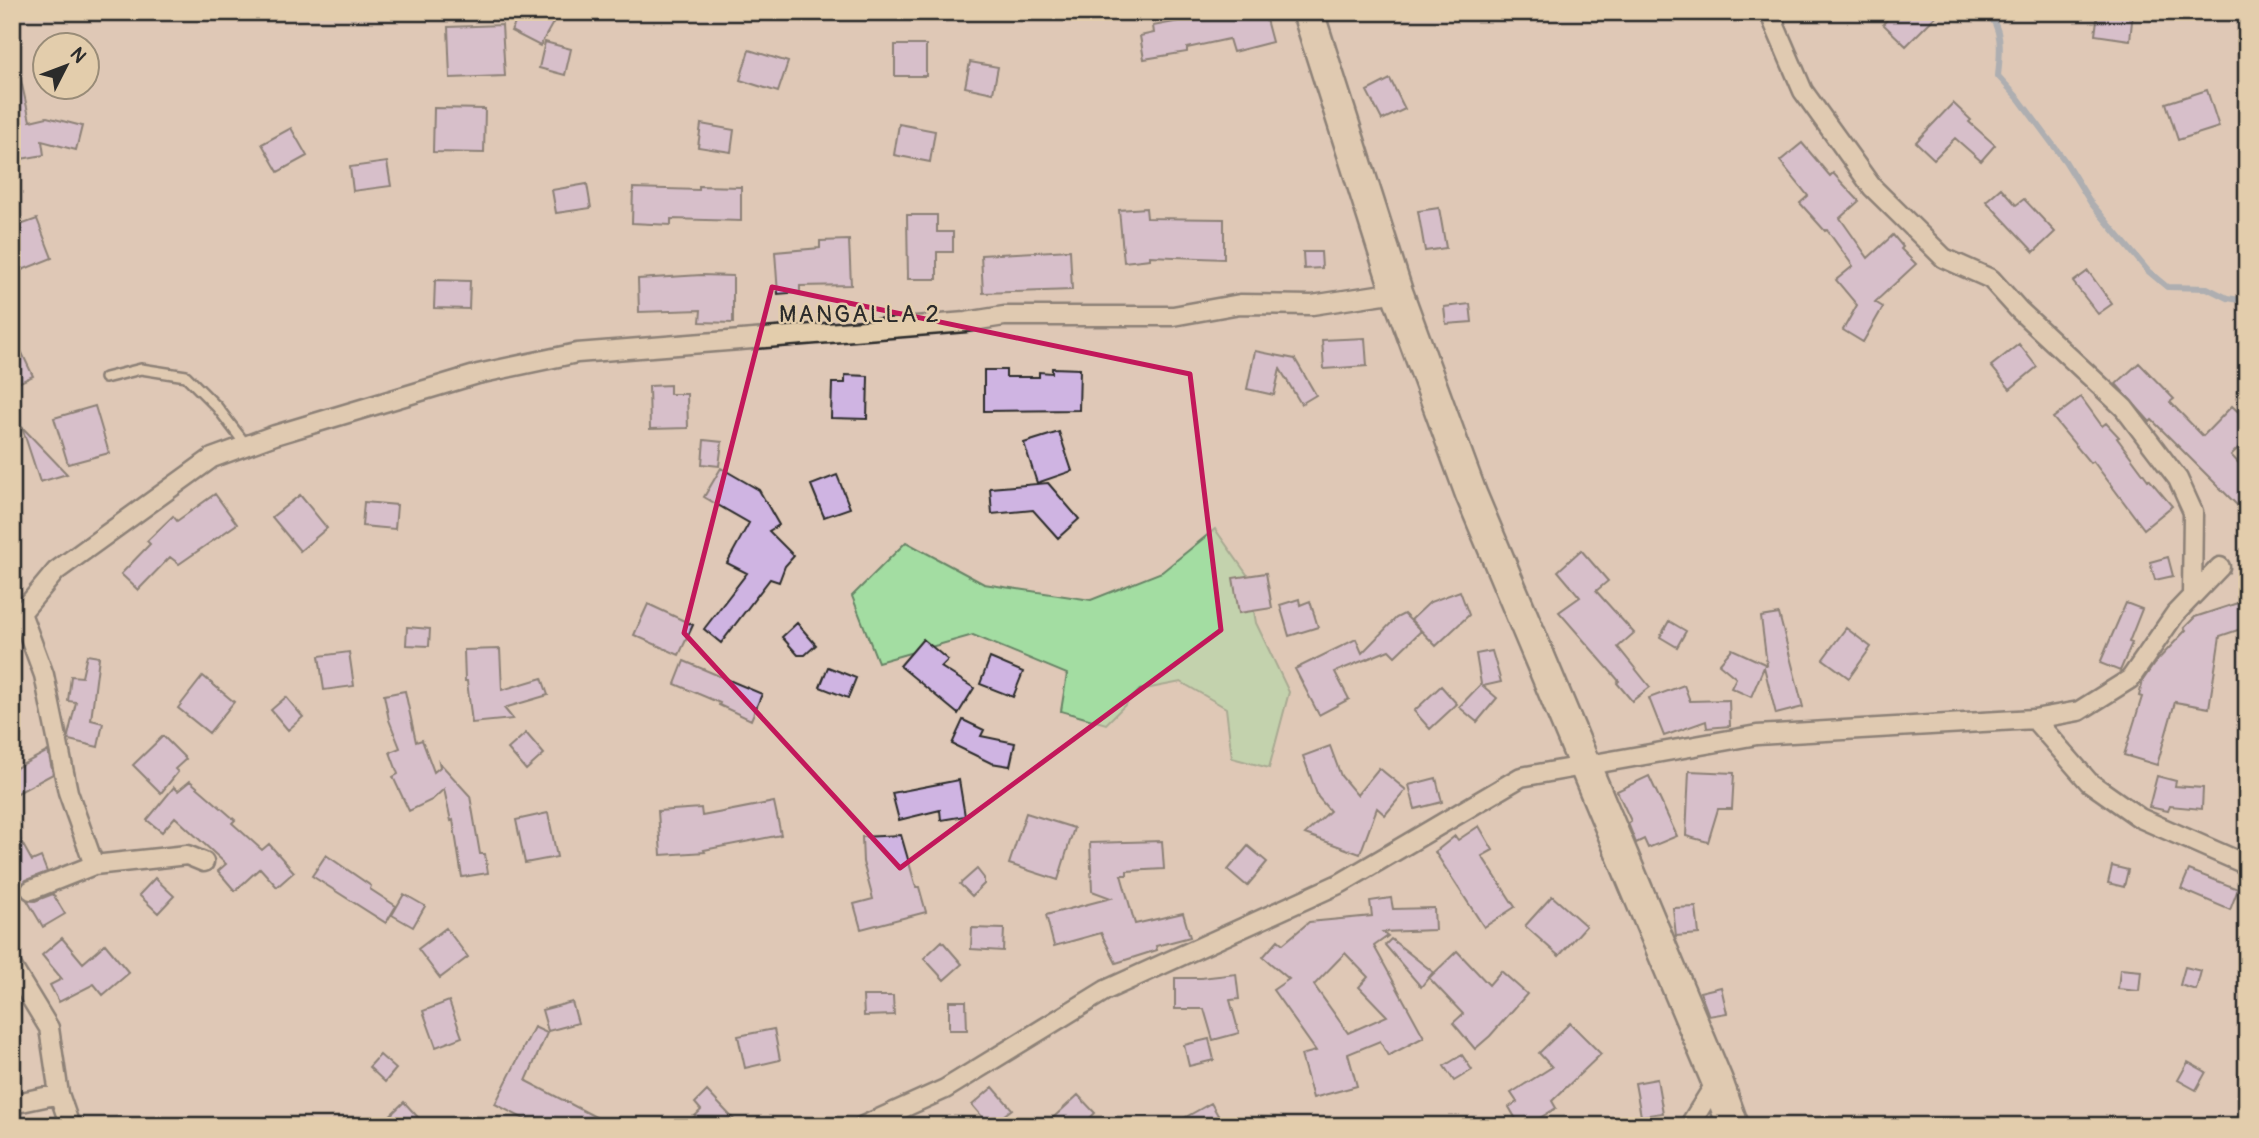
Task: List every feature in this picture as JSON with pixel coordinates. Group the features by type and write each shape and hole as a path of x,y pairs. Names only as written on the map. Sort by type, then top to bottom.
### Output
{"highway":[{"path":"1308,12 1397,292 1471,494 1717,1081 1733,1126"}],"street":[{"path":"1769,12 1803,91 1872,187 1944,258 1991,279 2019,310 2124,408 2178,480 2193,512 2192,596"},
{"path":"94,865 68,792 44,675 16,616 56,571 212,458 246,445 478,374 577,353 966,322 1004,316 1173,316 1240,304 1312,306 1397,292"},
{"path":"863,1126 945,1089 1106,990 1341,883 1521,777 1756,736 2034,719 2079,711 2130,679 2175,614 2220,567"},
{"path":"2034,719 2089,782 2140,818 2247,865"},
{"path":"31,890 94,865 187,855 204,862"},
{"path":"12,967 49,1028 58,1094 70,1126"},
{"path":"1689,1126 1717,1081"},
{"path":"12,1104 58,1094"}],"lane":[{"path":"105,378 141,369 186,376 217,407 246,445"}],"highlighted area":[{"path":"772,287 1190,374 1221,630 900,868 684,633"}],"green space":[{"path":"1215,529 1248,576 1256,623 1289,692 1269,768 1232,758 1226,708 1181,682 1140,690 1106,724 1061,711 1067,674 973,635 878,662 852,596 906,542 984,584 1091,600 1162,572"}],"building":[{"path":"521,12 538,12 554,21 540,46 511,31"},
{"path":"1184,12 1264,12 1272,42 1233,52 1229,39 1187,48 1187,52 1144,59 1140,36 1154,33 1153,26 1185,20"},
{"path":"1894,12 1940,12 1906,46 1883,24"},
{"path":"2098,12 2133,12 2130,40 2095,35"},
{"path":"502,25 505,76 450,78 448,27"},
{"path":"545,42 571,49 565,75 539,68"},
{"path":"895,45 926,45 926,76 895,76"},
{"path":"749,50 788,62 778,92 740,80"},
{"path":"970,62 998,67 993,93 965,87"},
{"path":"20,76 30,121 47,117 82,126 76,150 42,141 44,155 15,160 12,148 12,77"},
{"path":"1390,79 1405,109 1382,120 1367,91"},
{"path":"2207,90 2219,127 2178,140 2166,103"},
{"path":"1953,103 1971,120 1969,122 1995,145 1981,161 1955,138 1934,159 1916,142"},
{"path":"434,108 485,109 484,153 433,152"},
{"path":"701,124 734,130 731,152 698,147"},
{"path":"899,124 935,131 930,162 894,155"},
{"path":"291,128 307,156 278,172 262,144"},
{"path":"1802,143 1830,176 1833,173 1859,201 1840,218 1868,258 1893,235 1903,247 1901,249 1916,264 1875,302 1883,307 1863,342 1843,330 1857,305 1836,280 1853,266 1827,230 1825,231 1800,203 1808,196 1780,161"},
{"path":"387,162 391,186 353,191 350,167"},
{"path":"587,184 591,208 556,213 552,190"},
{"path":"699,186 741,187 741,221 671,219 671,225 632,223 633,188 699,190"},
{"path":"2001,188 2016,205 2024,199 2055,232 2034,252 1986,201"},
{"path":"1146,208 1147,218 1224,219 1224,259 1150,256 1150,259 1124,262 1119,210"},
{"path":"1439,208 1446,248 1425,251 1418,211"},
{"path":"907,215 937,215 937,232 953,232 953,252 937,252 937,279 908,279"},
{"path":"37,219 52,258 12,274 12,228"},
{"path":"849,240 851,285 800,286 800,292 778,294 775,252 820,248 820,241"},
{"path":"1070,250 1072,290 983,293 981,255"},
{"path":"1303,252 1321,252 1322,268 1304,269"},
{"path":"2088,271 2112,304 2098,314 2073,282"},
{"path":"733,276 733,323 700,322 701,310 639,312 638,279"},
{"path":"435,280 470,281 469,309 434,308"},
{"path":"1470,304 1472,322 1446,324 1444,307"},
{"path":"12,332 33,376 12,386"},
{"path":"1365,338 1367,366 1324,369 1322,340"},
{"path":"2019,344 2037,367 2010,389 1991,366"},
{"path":"1255,351 1295,359 1316,395 1301,404 1280,369 1274,395 1247,389"},
{"path":"2139,363 2174,399 2170,402 2203,436 2232,406 2247,420 2247,439 2231,455 2247,472 2247,515 2152,420 2150,422 2116,384"},
{"path":"1052,368 1080,369 1079,410 984,411 984,370 1006,370 1006,377 1039,377 1039,372 1052,373"},
{"path":"845,375 868,376 867,419 831,418 832,383 845,383"},
{"path":"670,385 670,394 687,394 688,428 650,429 649,386"},
{"path":"2081,397 2102,426 2106,423 2119,437 2117,438 2148,480 2172,506 2144,529 2093,461 2090,463 2053,418"},
{"path":"95,406 109,453 68,464 54,418"},
{"path":"22,427 67,474 40,482"},
{"path":"1059,432 1072,471 1037,483 1024,443"},
{"path":"704,440 722,442 719,466 702,464"},
{"path":"721,468 759,490 779,525 769,531 794,556 785,566 779,582 770,579 721,643 704,629 747,573 727,563 749,523 704,497"},
{"path":"837,475 850,508 824,517 811,485"},
{"path":"1048,483 1079,519 1058,538 1033,510 992,514 990,488"},
{"path":"215,494 237,524 179,564 170,557 138,590 121,574 150,544 147,541 173,516 177,521"},
{"path":"300,495 327,528 300,551 272,517"},
{"path":"364,502 397,505 395,529 362,526"},
{"path":"1581,550 1608,581 1596,591 1634,633 1618,647 1650,687 1632,701 1617,683 1619,681 1559,612 1580,597 1558,571"},
{"path":"2168,557 2173,576 2155,580 2150,562"},
{"path":"1266,573 1272,608 1239,613 1233,578"},
{"path":"1460,591 1469,615 1436,646 1411,620 1430,602"},
{"path":"1299,599 1300,605 1310,601 1318,627 1289,636 1280,605"},
{"path":"2247,600 2247,627 2220,636 2209,708 2175,702 2157,765 2124,755 2142,697 2139,696 2143,680 2154,664 2195,617"},
{"path":"2126,603 2142,609 2120,671 2100,663"},
{"path":"648,604 693,625 679,655 634,635"},
{"path":"1404,614 1421,631 1395,656 1389,650 1335,672 1349,699 1319,715 1295,669 1356,639 1362,653 1396,618"},
{"path":"1779,614 1803,707 1776,714 1764,667 1751,697 1731,688 1736,678 1719,664 1732,649 1767,665 1761,617"},
{"path":"1669,621 1686,631 1677,647 1660,637"},
{"path":"797,623 816,645 805,655 798,655 782,637"},
{"path":"407,627 430,629 429,646 406,645"},
{"path":"1846,628 1871,647 1849,678 1823,659"},
{"path":"923,639 948,660 941,667 974,688 958,714 900,666"},
{"path":"500,649 502,690 542,678 548,695 504,708 513,719 472,723 465,681 464,650"},
{"path":"1492,651 1501,682 1483,686 1497,698 1477,722 1459,707 1481,684 1476,654"},
{"path":"349,652 354,686 324,690 319,656"},
{"path":"87,655 99,657 91,720 103,723 98,747 69,740 68,736 76,702 68,701 71,676 82,677"},
{"path":"990,658 1023,672 1013,697 980,684"},
{"path":"684,661 762,694 751,720 675,684"},
{"path":"828,667 856,678 848,698 820,687"},
{"path":"203,676 234,702 209,733 178,708"},
{"path":"1684,685 1690,701 1729,700 1730,726 1707,728 1706,721 1664,736 1649,698"},
{"path":"1441,686 1457,704 1430,729 1414,711"},
{"path":"405,691 416,742 422,740 434,772 440,767 439,762 470,796 480,854 485,854 488,873 462,877 453,820 451,821 444,789 432,800 409,811 393,777 398,774 390,752 400,748 389,720 384,695"},
{"path":"286,697 303,717 288,730 271,710"},
{"path":"963,720 984,730 981,736 1015,743 1010,766 991,763 952,744"},
{"path":"526,733 544,754 526,770 508,749"},
{"path":"163,736 186,759 175,769 178,772 161,793 133,765"},
{"path":"1330,746 1341,776 1357,795 1379,768 1406,790 1385,815 1377,808 1360,854 1305,834 1330,811 1318,797 1303,756"},
{"path":"48,751 53,774 12,796 12,770"},
{"path":"1689,771 1734,773 1732,809 1718,809 1708,842 1686,836"},
{"path":"1649,776 1677,836 1648,848 1644,839 1636,843 1628,823 1631,821 1617,791"},
{"path":"2157,776 2176,781 2175,786 2203,788 2202,809 2170,806 2168,811 2149,807"},
{"path":"1436,778 1442,802 1415,809 1409,785"},
{"path":"959,780 965,816 941,820 940,810 899,820 892,793"},
{"path":"190,781 235,820 232,823 262,850 269,844 294,872 277,887 260,868 235,891 218,871 226,864 175,817 162,832 147,820 174,787 178,791"},
{"path":"774,802 781,835 704,850 705,852 661,855 658,811 701,808 702,816"},
{"path":"548,813 557,857 525,863 516,820"},
{"path":"1026,813 1074,828 1058,880 1009,864"},
{"path":"12,825 32,861 41,857 47,872 26,880 20,889 19,887 12,890"},
{"path":"1479,826 1493,850 1482,856 1515,907 1484,927 1435,852 1455,836 1458,840"},
{"path":"901,835 926,912 861,929 854,904 873,899 863,862 862,837"},
{"path":"1162,841 1164,869 1127,871 1127,875 1121,875 1135,924 1183,913 1190,937 1156,946 1157,950 1116,963 1101,933 1054,946 1046,915 1111,898 1092,891 1090,843"},
{"path":"1248,846 1267,862 1247,886 1228,870"},
{"path":"326,855 396,906 386,923 312,876"},
{"path":"2112,866 2128,870 2124,887 2108,883"},
{"path":"977,869 984,878 984,884 972,896 960,884"},
{"path":"2189,870 2238,889 2230,910 2181,889"},
{"path":"155,878 174,896 158,913 139,895"},
{"path":"53,894 65,914 43,927 27,900 35,901"},
{"path":"404,894 425,906 413,927 392,915"},
{"path":"1552,896 1586,926 1559,956 1525,926"},
{"path":"1391,898 1393,909 1434,908 1435,930 1383,932 1388,936 1374,946 1424,1037 1388,1056 1380,1041 1348,1054 1357,1086 1313,1098 1301,1055 1316,1051 1273,990 1289,979 1263,957 1278,940 1283,944 1309,922 1372,916 1370,901","holes":["1345,953 1368,977 1359,987 1387,1016 1348,1033 1314,985"]},
{"path":"1696,907 1699,934 1676,936 1673,908"},
{"path":"446,928 468,957 440,978 418,949"},
{"path":"972,928 1004,929 1003,951 971,949"},
{"path":"62,938 83,963 105,944 129,973 103,995 94,984 59,1002 50,985 62,979 42,955"},
{"path":"1391,939 1433,972 1421,987 1385,945"},
{"path":"942,941 962,964 944,980 924,958"},
{"path":"1457,951 1489,985 1501,971 1527,994 1475,1049 1453,1023 1463,1014 1429,978"},
{"path":"2185,967 2201,971 2196,990 2180,985"},
{"path":"2120,969 2141,971 2139,991 2118,989"},
{"path":"1236,974 1239,999 1230,1000 1239,1033 1213,1040 1204,1009 1175,1009 1175,978"},
{"path":"1721,987 1727,1013 1709,1016 1700,992"},
{"path":"863,996 893,996 894,1015 864,1016"},
{"path":"449,1001 462,1037 436,1047 423,1011"},
{"path":"949,1001 966,1001 967,1030 949,1030"},
{"path":"572,1002 578,1023 548,1031 542,1010"},
{"path":"1570,1023 1601,1054 1552,1101 1556,1108 1527,1126 1520,1126 1509,1107 1517,1102 1511,1093 1552,1067 1539,1053"},
{"path":"534,1027 547,1033 526,1081 613,1126 538,1126 495,1104"},
{"path":"774,1029 780,1060 745,1068 738,1036"},
{"path":"1209,1039 1214,1060 1189,1066 1184,1045"},
{"path":"380,1055 396,1069 385,1082 369,1067"},
{"path":"1462,1055 1472,1070 1454,1081 1444,1066"},
{"path":"2188,1062 2206,1072 2196,1090 2178,1080"},
{"path":"1657,1079 1663,1113 1641,1116 1635,1083"},
{"path":"993,1087 1012,1109 990,1126 972,1105"},
{"path":"707,1091 740,1126 685,1126 701,1110 695,1103"},
{"path":"1078,1095 1095,1113 1082,1126 1044,1126"},
{"path":"404,1102 426,1126 379,1126"},
{"path":"1211,1103 1224,1126 1170,1126"}],"waterway":[{"path":"1987,12 1998,34 1998,76 2019,99 2065,161 2091,203 2148,271 2167,287 2207,288 2227,298 2247,301"}],"district":[{"name":"MANGALLA 2","path":"860,314"}]}
